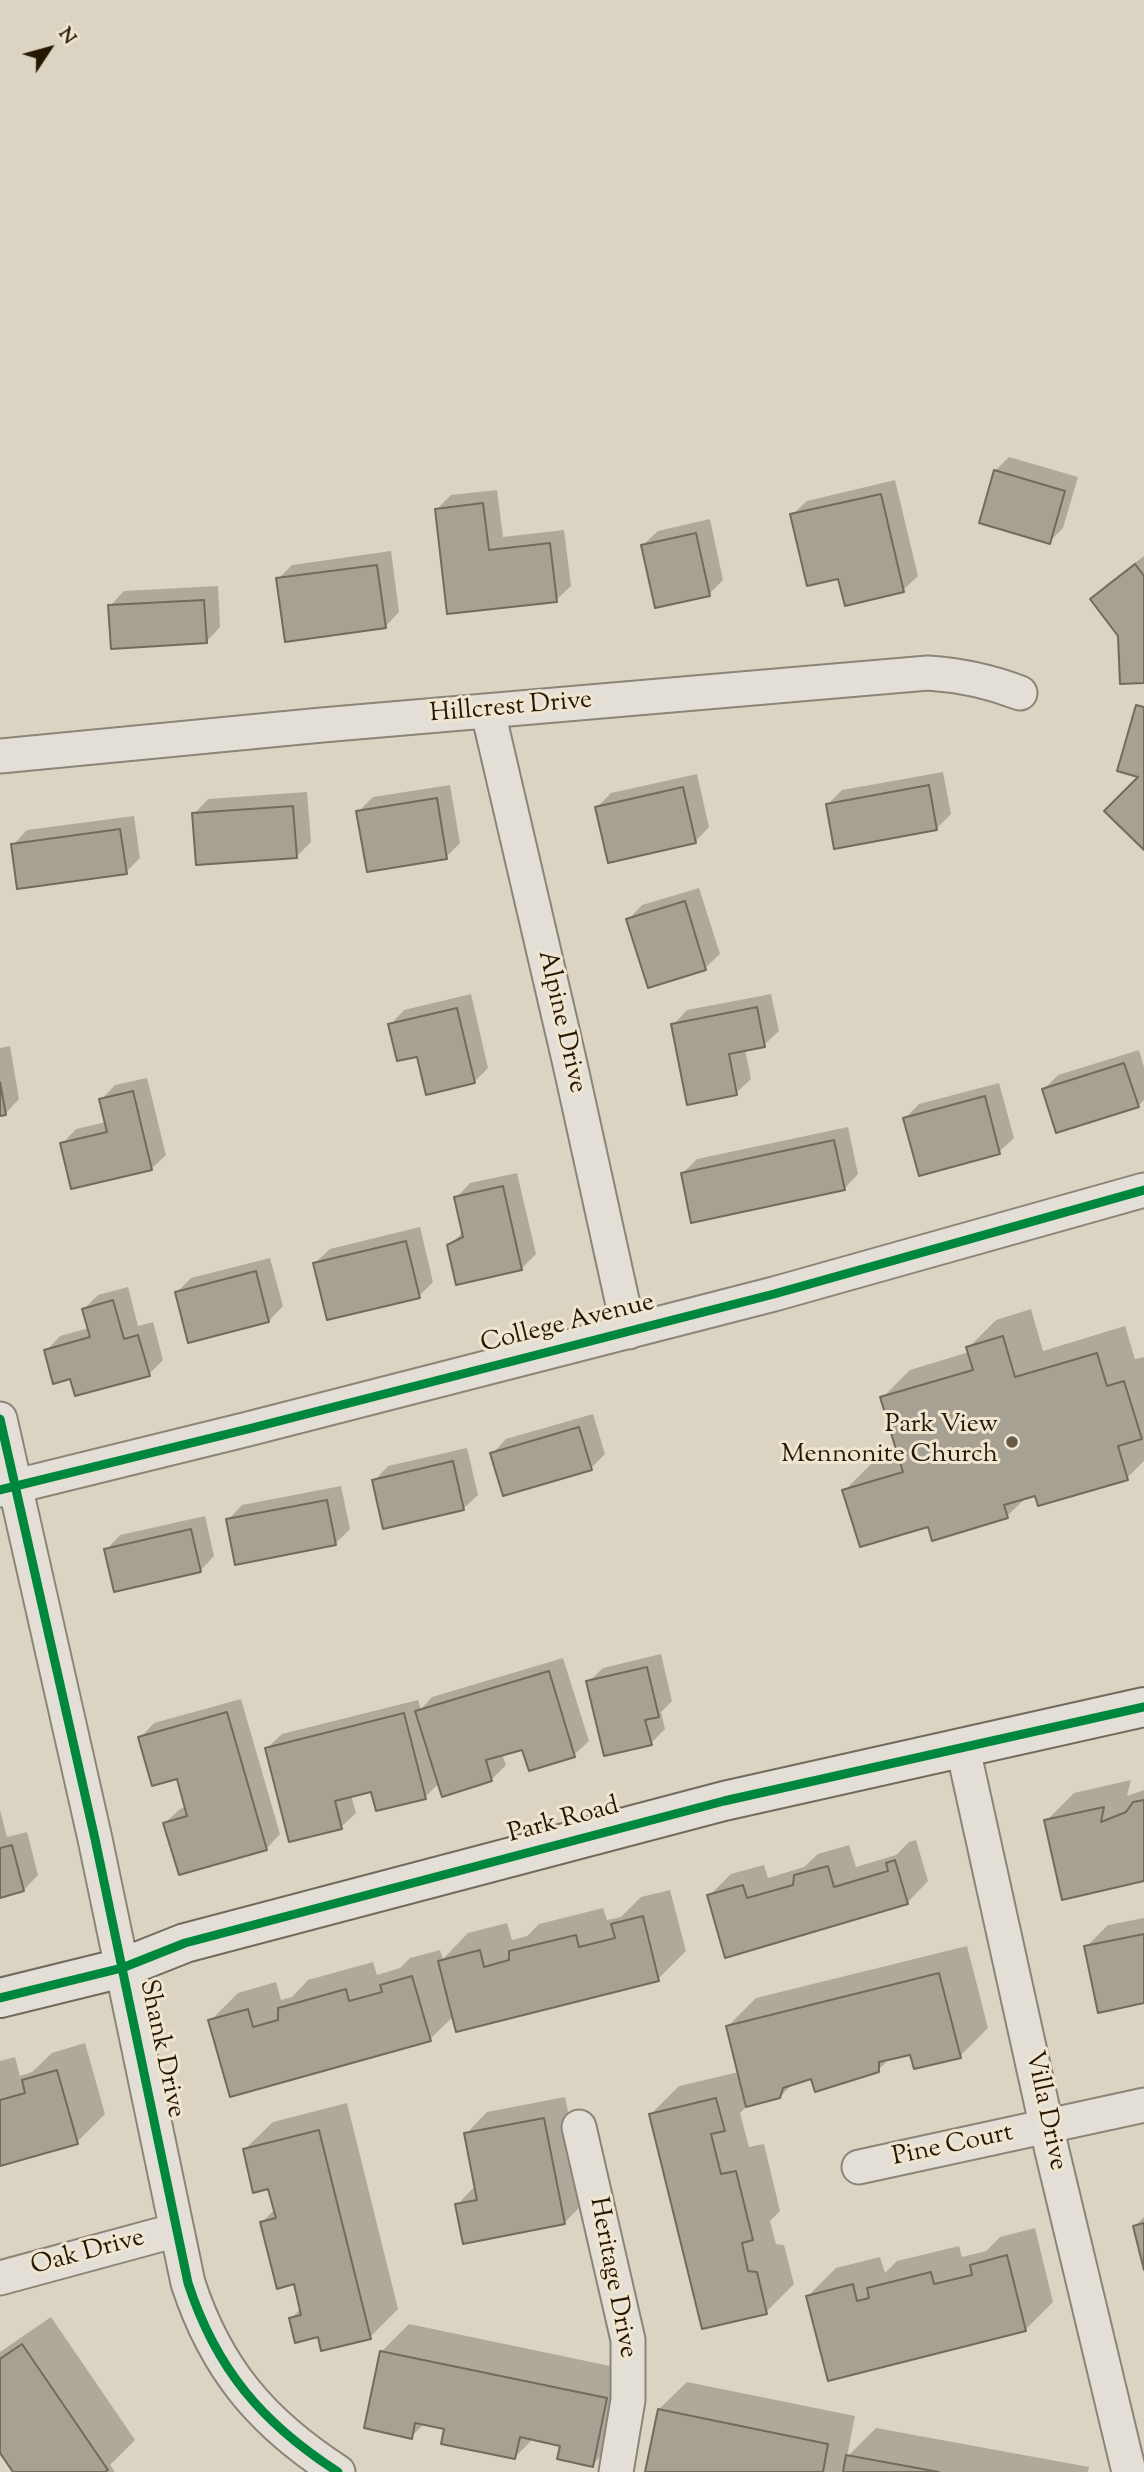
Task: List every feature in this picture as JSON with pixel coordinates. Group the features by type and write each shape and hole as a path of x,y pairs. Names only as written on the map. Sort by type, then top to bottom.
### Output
{"street":[{"name":"Hillcrest Drive","path":"0,756 322,725 928,673 991,682 1020,693"},
{"name":"Alpine Drive","path":"488,712 629,1332"},
{"name":"College Avenue","path":"8,1488 141,1457 774,1294 1144,1190"},
{"name":"Shank Drive","path":"0,1419 8,1488 122,1968 188,2283 213,2346 245,2395 283,2432 338,2472"},
{"name":"Park Road","path":"0,1998 122,1968 185,1943 724,1801 1144,1707"},
{"name":"Villa Drive","path":"963,1749 1046,2127 1129,2472"},
{"name":"Pine Court","path":"859,2167 1144,2105"},
{"name":"Heritage Drive","path":"579,2127 628,2340 628,2400 616,2472"},
{"name":"Oak Drive","path":"0,2278 177,2230"}],"building":[{"path":"994,470 1065,491 1050,544 979,523"},
{"path":"881,494 904,592 845,606 838,579 807,586 790,514"},
{"path":"483,503 489,550 550,543 557,602 447,614 435,509"},
{"path":"696,533 710,596 655,608 641,545"},
{"path":"1135,564 1144,576 1144,683 1120,684 1118,636 1090,599"},
{"path":"377,565 386,628 285,642 276,578"},
{"path":"204,600 207,643 111,649 108,605"},
{"path":"1136,705 1144,707 1144,850 1104,811 1138,777 1117,771"},
{"path":"929,785 937,830 834,849 826,804"},
{"path":"683,787 696,843 608,863 595,807"},
{"path":"437,798 447,859 367,872 356,811"},
{"path":"293,806 297,858 196,865 192,813"},
{"path":"120,829 127,874 17,889 11,844"},
{"path":"685,901 706,970 648,988 626,919"},
{"path":"757,1007 765,1047 729,1054 737,1095 687,1105 671,1024"},
{"path":"457,1008 475,1083 426,1095 417,1057 397,1061 388,1024"},
{"path":"1124,1063 1139,1107 1056,1133 1042,1089"},
{"path":"0,1082 6,1115 0,1116"},
{"path":"133,1091 152,1170 71,1189 60,1143 107,1132 99,1099"},
{"path":"985,1096 1000,1154 919,1176 903,1118"},
{"path":"834,1140 845,1190 691,1223 681,1173"},
{"path":"503,1186 522,1270 456,1285 447,1245 463,1237 454,1197"},
{"path":"406,1241 420,1298 327,1320 313,1263"},
{"path":"256,1271 269,1322 188,1343 175,1292"},
{"path":"113,1300 124,1339 138,1335 150,1376 75,1396 70,1379 53,1384 44,1350 90,1337 82,1309"},
{"name":"Park View Mennonite Church","path":"1003,1336 1015,1377 1097,1353 1107,1386 1124,1381 1142,1439 1118,1446 1128,1480 1038,1506 1035,1496 1004,1505 1008,1518 932,1541 928,1527 860,1547 842,1490 903,1472 880,1397 973,1370 966,1347"},
{"path":"579,1427 592,1470 503,1496 490,1453"},
{"path":"453,1461 464,1510 383,1529 372,1480"},
{"path":"327,1500 336,1545 235,1565 226,1519"},
{"path":"191,1529 201,1572 114,1592 104,1549"},
{"path":"647,1667 659,1717 645,1720 652,1745 604,1756 586,1681"},
{"path":"549,1671 575,1757 529,1771 522,1750 486,1760 492,1781 442,1797 415,1711"},
{"path":"227,1712 267,1850 179,1875 163,1823 187,1816 177,1779 152,1786 138,1737"},
{"path":"404,1713 426,1799 376,1811 371,1792 335,1801 342,1829 289,1842 265,1748"},
{"path":"1144,1800 1144,1881 1062,1900 1044,1820 1104,1807 1101,1822 1126,1812 1133,1802"},
{"path":"12,1845 24,1891 0,1898 0,1848"},
{"path":"895,1860 908,1904 725,1958 707,1895 743,1885 747,1898 793,1885 794,1875 828,1866 834,1887 888,1871 886,1863"},
{"path":"643,1916 659,1981 456,2032 438,1961 480,1950 484,1967 509,1960 509,1951 576,1935 579,1947 615,1938 611,1924"},
{"path":"1144,1934 1144,2003 1098,2013 1084,1946"},
{"path":"939,1973 961,2058 914,2069 910,2055 879,2062 879,2072 815,2092 811,2079 783,2088 780,2098 746,2107 726,2026"},
{"path":"412,1976 431,2041 230,2097 208,2020 248,2009 253,2027 278,2020 278,2008 346,1989 349,2001 382,1992 380,1985"},
{"path":"57,2070 78,2144 0,2166 0,2100 25,2093 22,2080"},
{"path":"716,2098 725,2131 711,2134 721,2174 736,2171 753,2240 742,2243 748,2271 757,2272 767,2314 702,2329 649,2114"},
{"path":"544,2118 565,2224 463,2244 455,2204 477,2200 464,2133"},
{"path":"319,2130 371,2339 321,2351 318,2337 295,2343 289,2318 301,2315 294,2284 277,2289 260,2222 276,2218 268,2189 253,2193 243,2149"},
{"path":"1144,2223 1144,2270 1133,2226"},
{"path":"1007,2255 1026,2331 828,2381 806,2296 853,2284 857,2301 869,2298 867,2288 931,2272 934,2284 972,2275 970,2265"},
{"path":"22,2344 108,2470 105,2472 13,2472 0,2453 0,2359"},
{"path":"380,2351 607,2398 593,2467 557,2459 560,2446 520,2437 515,2459 441,2444 444,2429 415,2423 412,2439 364,2428"},
{"path":"658,2409 828,2444 823,2472 645,2472"},
{"path":"846,2455 939,2472 843,2472"}],"cycle path":[{"path":"0,1490 774,1294 1144,1190"},
{"path":"0,1419 95,1839 188,2283 213,2342 245,2391 286,2434 338,2472"},
{"path":"0,1998 122,1968 185,1943 724,1801 1144,1707"}],"place":[{"name":"Park View Mennonite Church","path":"1012,1442"}]}
